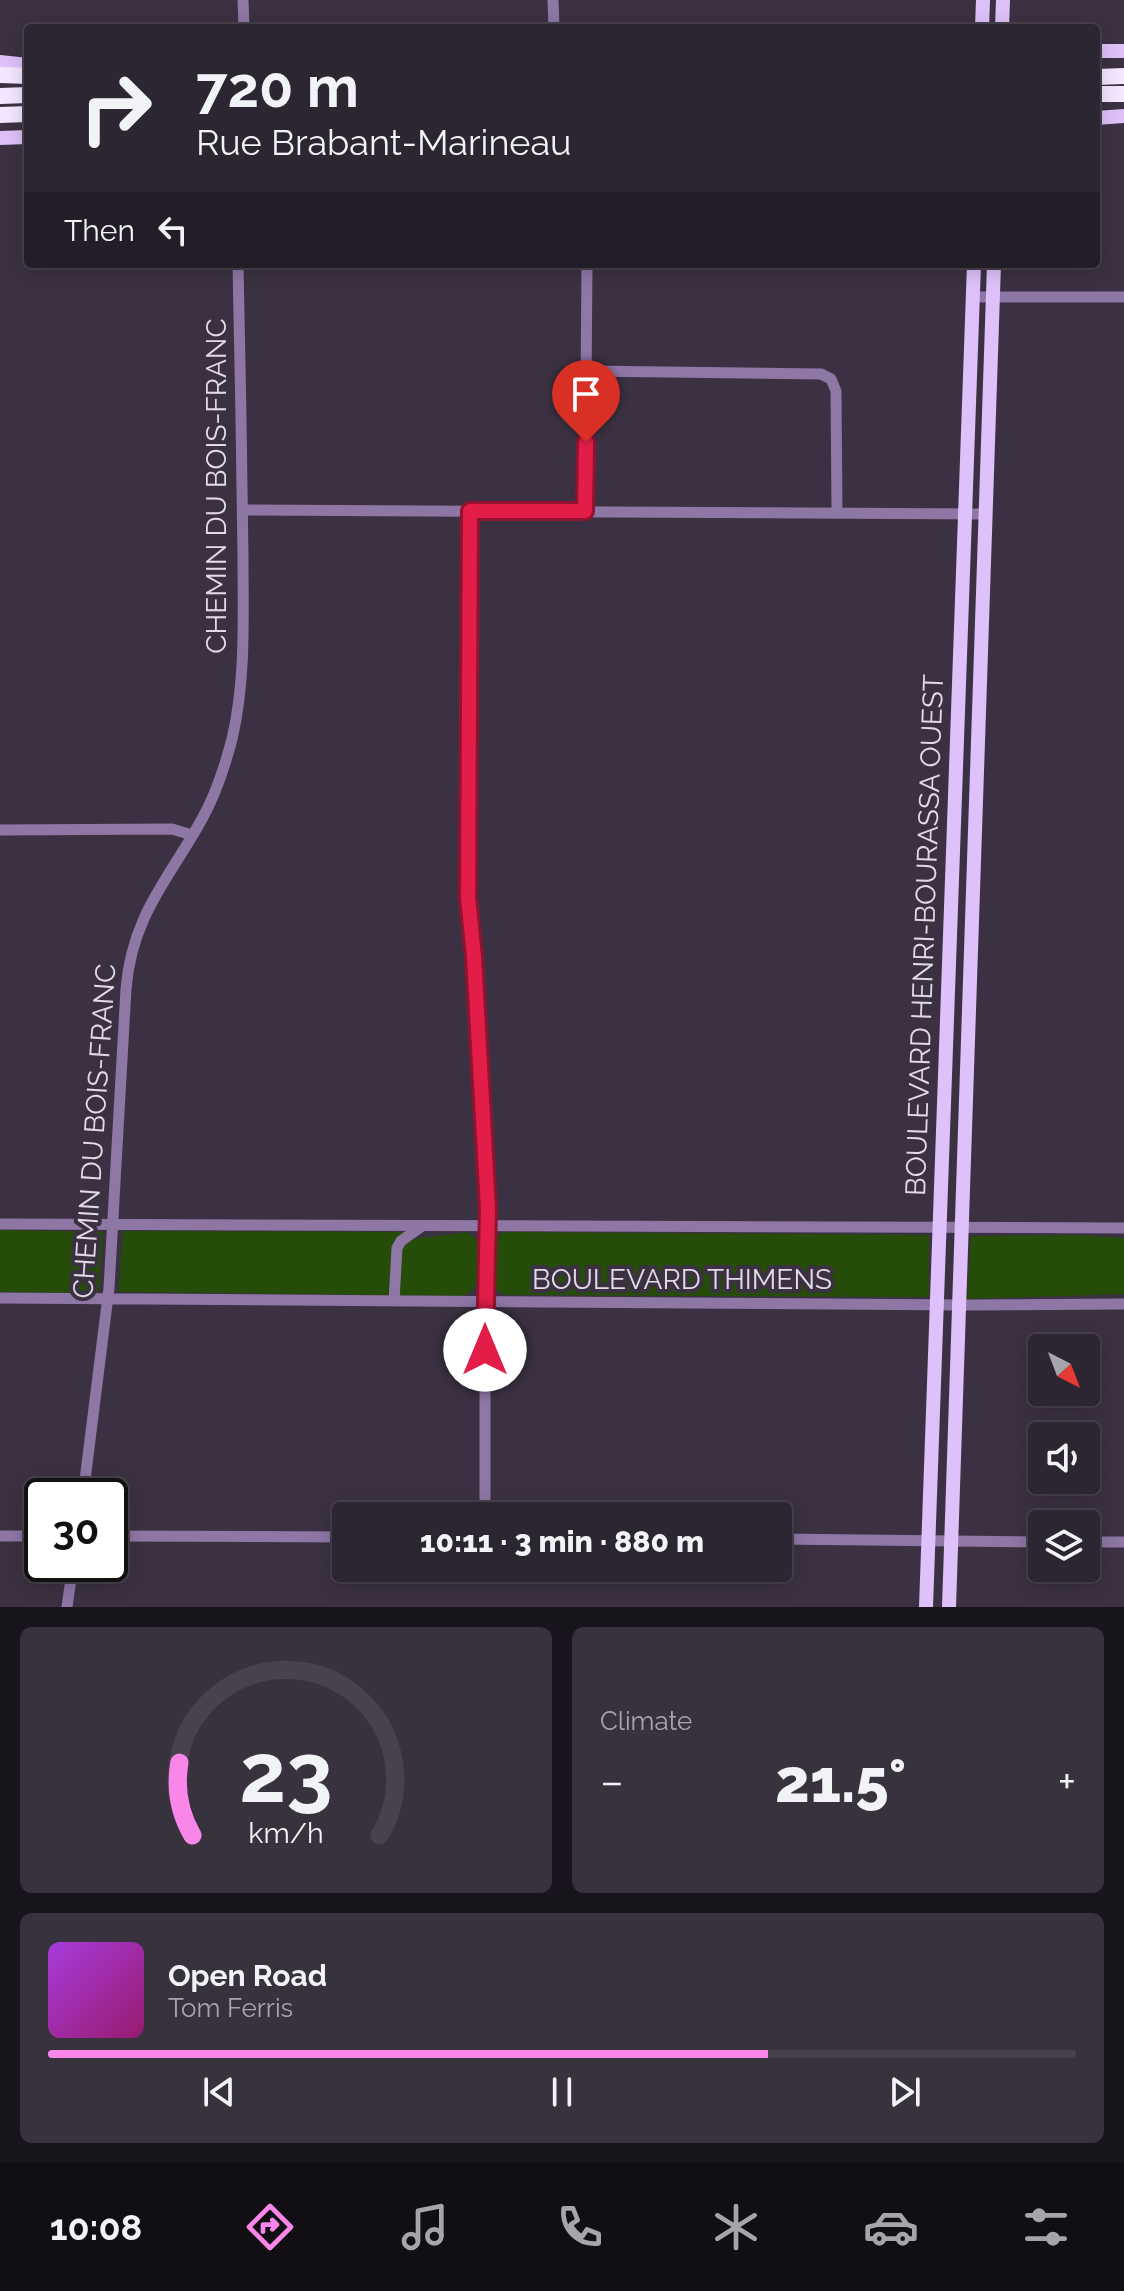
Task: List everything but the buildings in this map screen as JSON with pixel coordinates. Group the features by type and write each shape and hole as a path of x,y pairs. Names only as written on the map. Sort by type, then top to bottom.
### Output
{"highway":[{"path":"0,75 24,76"},
{"path":"1100,77 1124,76"},
{"path":"1100,94 1124,94"},
{"path":"0,96 24,95"},
{"path":"0,115 24,114"}],"main road":[{"path":"982,24 983,0"},
{"path":"1002,24 1003,0"},
{"path":"1100,51 1124,51"},
{"path":"0,62 24,65"},
{"path":"1100,118 1124,116"},
{"path":"0,138 24,137"},
{"name":"BOULEVARD HENRI-BOURASSA OUEST","path":"926,1607 974,268"},
{"name":"BOULEVARD HENRI-BOURASSA OUEST","path":"949,1607 994,268"}],"street":[{"path":"243,0 244,24"},
{"path":"553,0 554,24"},
{"name":"CHEMIN DU BOIS-FRANC","path":"85,1478 108,1299 126,989 131,952 145,913 192,835 220,777 237,710 242,644 243,510 238,268"},
{"path":"585,511 587,268"},
{"path":"973,297 1124,297"},
{"path":"586,371 821,374 831,379 836,391 837,512"},
{"path":"243,510 985,514"},
{"path":"470,511 468,897 475,973 486,1225 485,1502"},
{"path":"0,830 172,829 192,835"},
{"name":"BOULEVARD THIMENS","path":"0,1224 1124,1228"},
{"path":"394,1301 397,1248 401,1241 423,1226"},
{"name":"BOULEVARD THIMENS","path":"0,1298 1124,1304"},
{"path":"0,1536 24,1536"},
{"path":"128,1536 332,1537"},
{"path":"792,1539 1028,1542"},
{"path":"1100,1542 1124,1542"},
{"path":"67,1607 70,1582"}],"green space":[{"path":"0,1230 103,1232 99,1291 0,1292"},
{"path":"123,1231 404,1232 406,1242 467,1232 478,1241 479,1273 475,1287 463,1296 118,1292"},
{"path":"504,1232 929,1235 929,1297 504,1295 492,1284 491,1262 495,1241"},
{"path":"1079,1235 1124,1238 1124,1294 967,1299 971,1236"}],"route":[{"path":"485,1350 485,1236 488,1208 467,847 470,511 585,511 586,442"}]}
